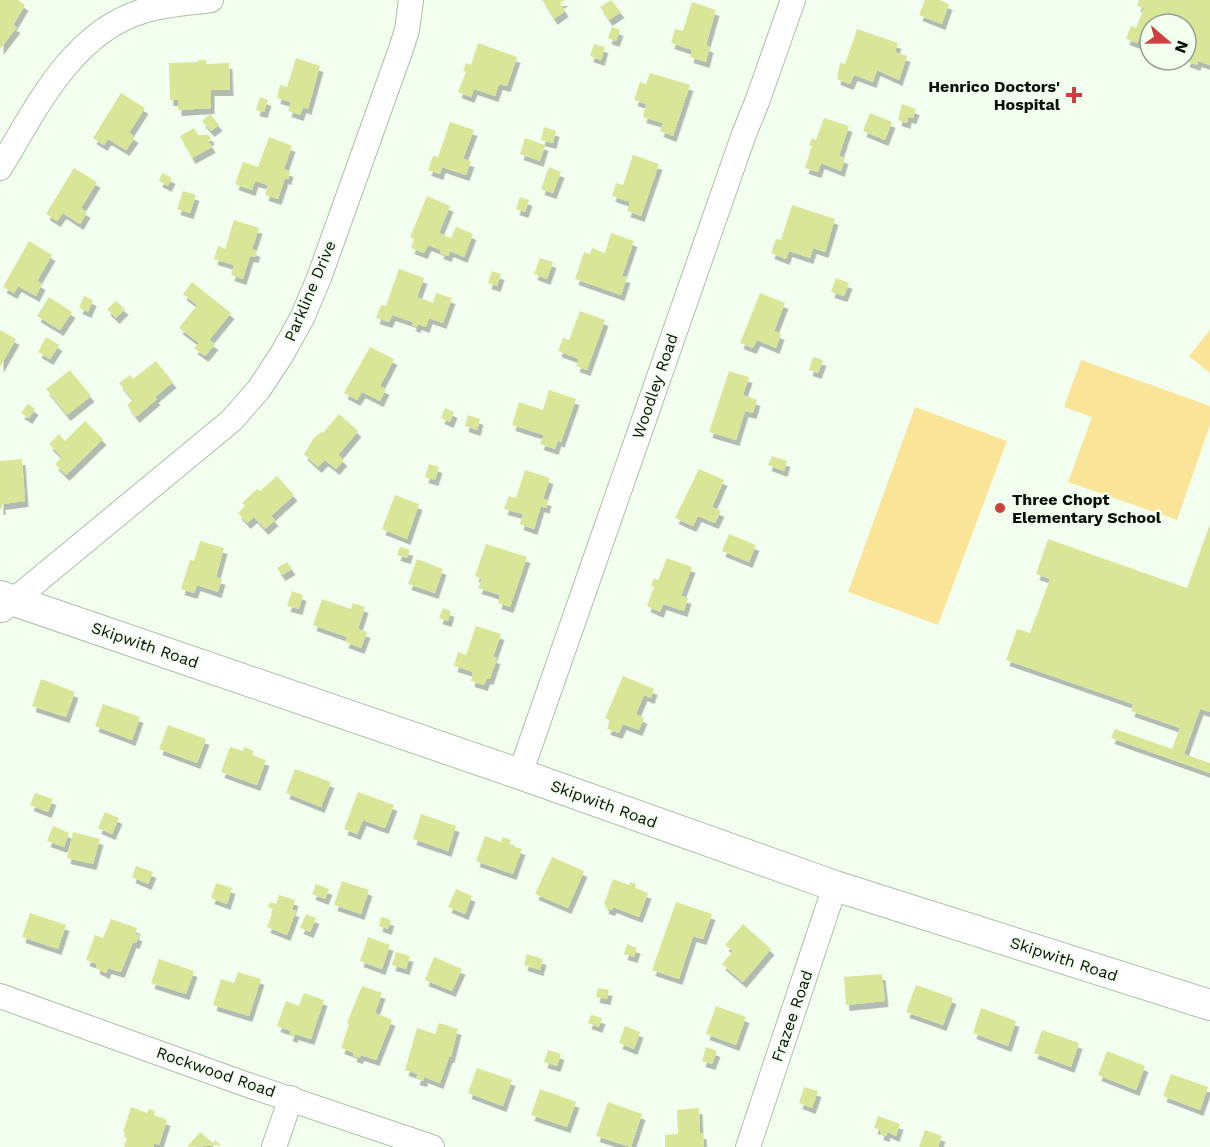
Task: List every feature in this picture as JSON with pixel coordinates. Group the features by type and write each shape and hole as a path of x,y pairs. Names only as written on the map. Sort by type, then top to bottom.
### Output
{"main road":[{"name":"Skipwith Road","path":"5,603 520,774 835,886 1210,1005"}],"street":[{"path":"0,168 50,87 73,56 98,34 123,19 143,11 174,4 211,0"},
{"name":"Parkline Drive","path":"5,603 232,420 259,389 302,318 319,278 401,49 411,0"},
{"name":"Woodley Road","path":"520,774 793,0"},
{"name":"Frazee Road","path":"748,1147 835,886"},
{"name":"Rockwood Road","path":"0,996 245,1084 432,1147"},
{"path":"274,1147 291,1098"}],"shaded area":[{"path":"1210,330 1210,373 1189,356"},
{"path":"1081,360 1210,406 1210,425 1177,520 1068,482 1092,417 1064,407"},
{"path":"915,407 1007,441 938,625 848,592"}],"building":[{"path":"0,0 18,0 25,5 13,25 17,27 0,49"},
{"path":"542,0 565,0 560,3 565,11 554,19"},
{"path":"611,0 621,12 609,20 600,7"},
{"path":"925,0 939,0 949,4 942,24 919,15"},
{"path":"1139,0 1210,0 1210,65 1198,61 1198,12 1142,12 1144,8 1137,6"},
{"path":"692,2 716,10 706,45 710,47 706,62 690,57 692,50 671,43 675,29 683,31"},
{"path":"1138,23 1137,43 1126,39 1131,26 1136,28"},
{"path":"612,27 620,30 616,41 608,38"},
{"path":"857,29 898,43 895,52 907,56 899,80 877,70 873,82 854,75 850,84 837,79 840,63 845,64"},
{"path":"478,43 517,57 507,86 499,84 495,96 474,89 471,97 458,92 466,72 463,71 466,63 471,65"},
{"path":"594,44 605,47 601,60 590,56"},
{"path":"296,58 320,66 308,109 303,107 300,115 288,111 291,102 277,98 280,85 287,87"},
{"path":"198,60 206,60 206,64 229,63 230,90 211,90 211,108 178,110 178,100 170,100 169,63 198,62"},
{"path":"650,73 690,85 673,136 660,131 663,123 643,117 646,104 634,100 640,82 646,84"},
{"path":"121,93 145,108 129,133 135,137 126,150 108,139 104,145 93,138"},
{"path":"260,97 268,100 264,112 256,110"},
{"path":"902,104 916,109 913,118 908,117 907,123 898,120"},
{"path":"870,113 892,122 885,140 863,131"},
{"path":"210,114 219,125 211,131 202,121"},
{"path":"824,118 849,126 839,156 845,158 841,171 821,163 818,172 805,168 812,146 809,145 812,138 816,140"},
{"path":"450,122 474,130 463,159 471,161 466,175 442,167 440,174 428,170 433,156 438,157"},
{"path":"544,127 556,131 553,143 541,140"},
{"path":"194,128 198,135 209,135 211,139 208,140 212,147 192,158 180,136"},
{"path":"269,137 292,146 284,169 290,171 288,179 285,178 278,199 265,195 268,185 255,181 252,190 235,184 243,162 258,167"},
{"path":"525,138 545,145 540,161 520,154"},
{"path":"633,155 659,164 641,216 627,211 630,202 612,196 616,183 623,185"},
{"path":"549,167 561,172 553,193 541,189"},
{"path":"74,168 97,182 81,208 87,212 80,224 63,213 57,221 46,214"},
{"path":"162,173 172,178 168,186 159,181"},
{"path":"183,191 196,195 190,213 177,209"},
{"path":"427,196 450,206 439,233 451,238 456,227 473,234 464,257 450,251 448,256 440,253 441,250 428,245 424,253 411,248 414,239 410,237"},
{"path":"520,197 529,200 525,212 516,209"},
{"path":"792,205 835,219 825,252 813,248 810,258 789,251 786,259 771,253 776,239 781,240"},
{"path":"234,220 259,228 252,249 257,251 255,257 250,256 243,279 231,275 234,265 214,259 218,246 225,249"},
{"path":"611,233 634,241 622,276 627,277 621,295 575,279 584,252 590,254 592,248 605,253"},
{"path":"29,241 52,255 37,281 42,284 36,296 18,286 14,293 3,287"},
{"path":"540,258 553,262 547,279 534,274"},
{"path":"399,269 424,278 417,297 433,303 436,293 452,298 443,323 429,318 426,327 418,324 417,327 412,325 413,322 392,315 389,322 376,318 381,305 386,306"},
{"path":"492,271 501,274 497,286 488,283"},
{"path":"836,278 849,283 844,296 831,292"},
{"path":"192,282 231,313 209,340 215,344 205,356 194,348 199,343 179,328 197,305 183,294"},
{"path":"760,293 785,303 774,331 781,334 776,348 757,340 753,348 740,343"},
{"path":"84,296 93,300 88,312 79,308"},
{"path":"49,297 72,312 60,330 37,316"},
{"path":"116,301 125,309 116,318 107,309"},
{"path":"580,311 605,320 587,370 576,366 579,359 558,351 563,338 569,340"},
{"path":"0,330 16,339 0,367"},
{"path":"46,337 59,345 50,359 38,352"},
{"path":"370,347 394,359 380,386 386,389 380,401 362,392 357,400 344,393"},
{"path":"813,357 823,360 818,373 809,370"},
{"path":"156,361 173,382 136,417 127,405 133,400 119,383 130,375 133,379"},
{"path":"70,370 91,396 67,415 46,389"},
{"path":"729,371 749,377 743,395 757,400 753,413 745,411 736,440 709,432"},
{"path":"549,390 576,399 561,442 558,440 555,449 540,444 544,435 512,425 519,402 543,410"},
{"path":"28,404 35,409 29,418 21,413"},
{"path":"445,408 454,412 450,422 441,418"},
{"path":"339,414 358,431 338,455 344,460 336,469 325,460 318,467 304,454 314,438 321,432 323,433"},
{"path":"468,415 480,419 477,430 465,426"},
{"path":"85,421 103,439 66,475 55,464 62,457 49,444 59,434 65,441"},
{"path":"772,456 787,461 784,471 768,465"},
{"path":"22,459 25,501 2,504 2,509 0,509 0,461"},
{"path":"429,464 439,467 435,480 425,477"},
{"path":"699,469 724,480 712,507 721,511 715,523 698,516 693,526 675,518"},
{"path":"525,470 550,478 543,499 548,500 546,508 541,506 534,529 520,524 523,514 504,509 509,496 516,498"},
{"path":"277,476 294,495 271,516 275,520 265,529 254,517 247,523 238,513 245,506 242,503 257,489 260,491"},
{"path":"395,495 419,504 407,539 382,529"},
{"path":"1210,524 1210,712 1200,709 1184,754 1210,763 1210,773 1111,738 1115,729 1172,749 1180,728 1131,711 1133,704 1006,660 1017,629 1030,633 1050,579 1036,574 1048,539 1187,588"},
{"path":"729,534 756,545 749,562 722,551"},
{"path":"200,541 224,548 216,577 222,579 218,592 197,585 194,593 181,589 190,560 194,561"},
{"path":"486,544 527,557 510,607 498,603 500,595 478,588 482,579 475,576"},
{"path":"400,547 410,550 407,558 397,555"},
{"path":"667,558 692,567 681,596 688,598 684,611 663,604 660,612 647,606 654,587 651,586 654,578 658,580"},
{"path":"417,559 443,569 435,593 408,584"},
{"path":"287,562 292,569 282,575 277,568"},
{"path":"292,591 303,595 299,609 287,606"},
{"path":"322,599 351,609 353,603 365,607 358,629 367,632 361,648 345,642 347,637 313,625"},
{"path":"443,608 451,611 448,621 439,618"},
{"path":"476,626 501,634 493,657 497,658 490,679 487,678 484,685 471,681 473,672 454,666 458,652 466,655"},
{"path":"623,676 654,689 651,698 644,695 636,714 644,718 639,730 623,724 619,733 607,729 610,721 605,718"},
{"path":"41,679 75,692 66,717 32,706"},
{"path":"103,704 140,717 132,740 95,726"},
{"path":"168,725 206,739 197,763 159,749"},
{"path":"230,747 243,751 244,747 254,751 252,755 266,760 257,785 221,772"},
{"path":"295,769 331,782 321,807 286,793"},
{"path":"358,792 394,805 385,828 363,820 357,834 344,829"},
{"path":"35,793 53,799 48,812 30,805"},
{"path":"105,812 119,818 112,834 98,828"},
{"path":"421,814 456,826 448,851 413,839"},
{"path":"53,826 69,833 64,847 47,841"},
{"path":"73,832 100,839 93,864 67,858"},
{"path":"485,836 501,842 503,837 511,840 509,845 522,849 513,874 476,861"},
{"path":"552,857 584,871 568,908 535,894"},
{"path":"136,866 153,872 148,884 132,877"},
{"path":"613,879 629,885 630,882 636,884 635,888 648,893 639,917 613,907 612,910 605,908 604,904"},
{"path":"342,881 369,890 361,914 334,905"},
{"path":"216,883 232,888 227,904 211,898"},
{"path":"316,884 329,889 325,899 312,894"},
{"path":"456,889 472,896 465,914 448,907"},
{"path":"279,895 295,900 292,910 296,911 287,935 267,927 274,909 268,907 270,902 276,904"},
{"path":"676,902 712,914 703,939 693,936 679,979 652,970"},
{"path":"30,913 66,925 58,949 22,937"},
{"path":"306,914 316,918 310,932 300,928"},
{"path":"381,917 391,920 388,929 379,926"},
{"path":"111,919 137,928 135,934 139,935 136,943 133,942 121,972 108,968 106,973 96,968 97,964 86,960 95,935 103,938"},
{"path":"743,924 771,949 743,982 722,964 733,951 725,945"},
{"path":"368,937 390,945 382,969 360,961"},
{"path":"627,944 637,948 634,957 624,954"},
{"path":"396,952 410,956 406,969 392,965"},
{"path":"527,954 543,959 540,970 524,965"},
{"path":"434,957 462,969 452,991 425,980"},
{"path":"159,959 194,971 186,994 151,983"},
{"path":"238,972 261,979 249,1016 213,1005 221,979 234,983"},
{"path":"882,974 885,1001 846,1005 844,977"},
{"path":"916,985 953,998 943,1025 906,1012"},
{"path":"362,986 382,993 375,1013 392,1020 376,1060 361,1055 359,1058 353,1056 354,1053 341,1048 349,1024 347,1023"},
{"path":"598,988 609,990 607,999 596,997"},
{"path":"304,993 324,1000 311,1039 295,1034 294,1037 289,1035 291,1031 277,1026 286,1001 299,1006"},
{"path":"716,1006 746,1017 736,1045 706,1034"},
{"path":"981,1008 1016,1021 1008,1046 973,1033"},
{"path":"591,1015 602,1018 599,1027 588,1023"},
{"path":"439,1023 458,1029 451,1057 449,1057 440,1083 424,1077 424,1081 416,1079 418,1074 405,1070 417,1028 435,1034"},
{"path":"625,1026 640,1032 634,1049 619,1043"},
{"path":"1042,1030 1079,1043 1071,1067 1034,1053"},
{"path":"706,1047 717,1051 712,1064 702,1061"},
{"path":"548,1050 561,1054 557,1066 544,1062"},
{"path":"1107,1051 1145,1066 1136,1090 1098,1075"},
{"path":"477,1068 512,1080 503,1106 468,1093"},
{"path":"1171,1074 1208,1087 1200,1110 1163,1096"},
{"path":"804,1087 818,1091 812,1108 799,1103"},
{"path":"540,1089 576,1102 567,1127 531,1115"},
{"path":"608,1102 642,1114 631,1147 596,1136"},
{"path":"131,1107 147,1113 149,1109 155,1111 154,1115 167,1120 159,1145 154,1143 153,1147 124,1147 127,1138 124,1137 123,1132"},
{"path":"699,1108 700,1133 703,1133 704,1147 665,1147 665,1135 678,1134 677,1110"},
{"path":"878,1116 900,1124 896,1136 887,1132 886,1136 880,1134 881,1130 874,1128"},
{"path":"925,1130 942,1136 938,1147 919,1147"},
{"path":"200,1132 213,1143 215,1140 221,1145 187,1147"}],"place":[{"name":"Henrico Doctors' Hospital","path":"1074,95"},
{"name":"Three Chopt Elementary School","path":"1000,508"}]}
